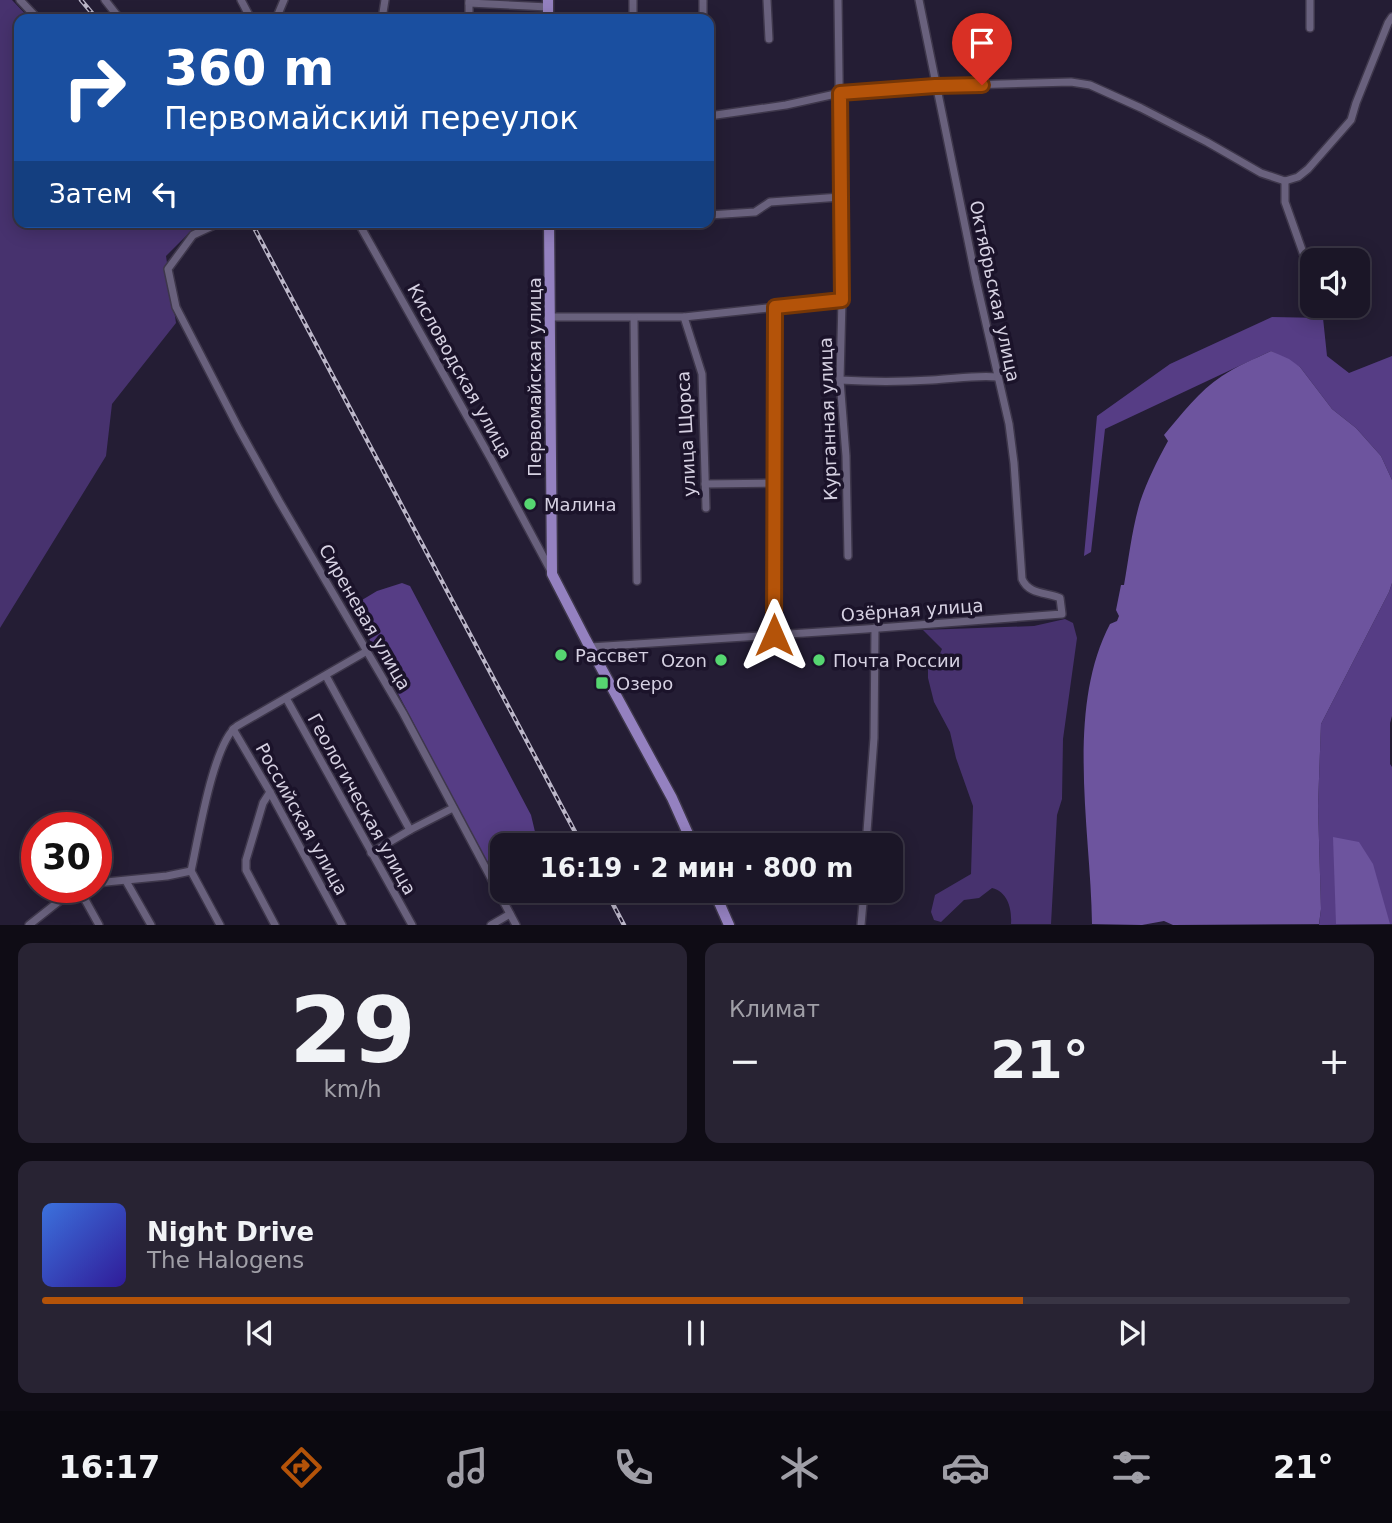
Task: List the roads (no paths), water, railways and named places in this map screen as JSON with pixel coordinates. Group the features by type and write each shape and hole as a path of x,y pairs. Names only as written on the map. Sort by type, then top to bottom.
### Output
{"main road":[{"name":"Первомайская улица","path":"549,228 552,574"},
{"path":"552,574 672,798 688,833"},
{"path":"719,903 729,925"}],"street":[{"path":"20,0 33,14"},
{"path":"105,0 116,14"},
{"path":"768,0 769,39"},
{"name":"Курганная улица","path":"838,0 842,300 840,380 846,456 848,556"},
{"name":"Октябрьская улица","path":"919,0 935,86 1009,424 1020,572 1029,589"},
{"path":"1310,0 1310,28"},
{"path":"469,1 548,3"},
{"path":"714,115 786,105 840,93 935,86 1072,82 1090,85 1141,107 1262,173 1285,181 1298,177 1308,169 1351,120 1392,17"},
{"path":"1285,181 1285,202 1301,248"},
{"path":"714,215 755,212 770,202 841,197"},
{"name":"Сиреневая улица","path":"204,228 193,235 169,269 176,307 279,501 403,713 516,925"},
{"name":"Кисловодская улица","path":"361,228 491,458 552,574"},
{"path":"550,317 684,317 842,300"},
{"path":"774,635 775,307"},
{"name":"улица Щорса","path":"684,317 702,374 706,508"},
{"path":"634,318 637,581"},
{"path":"840,380 891,383 961,379 982,375 997,377"},
{"path":"705,484 775,483"},
{"name":"Озёрная улица","path":"590,647 1062,614 1060,598 1029,589"},
{"path":"867,833 874,738 875,628"},
{"path":"220,925 191,871 219,753 233,729 367,651"},
{"path":"326,676 410,830"},
{"name":"Геологическая улица","path":"286,698 412,925"},
{"name":"Российская улица","path":"233,729 342,925"},
{"path":"270,792 263,803 246,860 246,870 275,925"},
{"path":"371,853 453,807"},
{"path":"112,882 191,871"},
{"path":"126,881 151,925"},
{"path":"29,925 57,903"},
{"path":"87,903 99,925"},
{"path":"861,925 862,903"},
{"path":"491,925 510,914"}],"railway":[{"path":"81,0 93,14"},
{"path":"254,228 576,833"},
{"path":"612,903 624,925"}],"place":[{"name":"Малина","path":"530,504"},
{"name":"Рассвет","path":"561,655"},
{"name":"Ozon","path":"721,660"},
{"name":"Почта России","path":"819,660"},
{"name":"Озеро","path":"602,683"}]}
